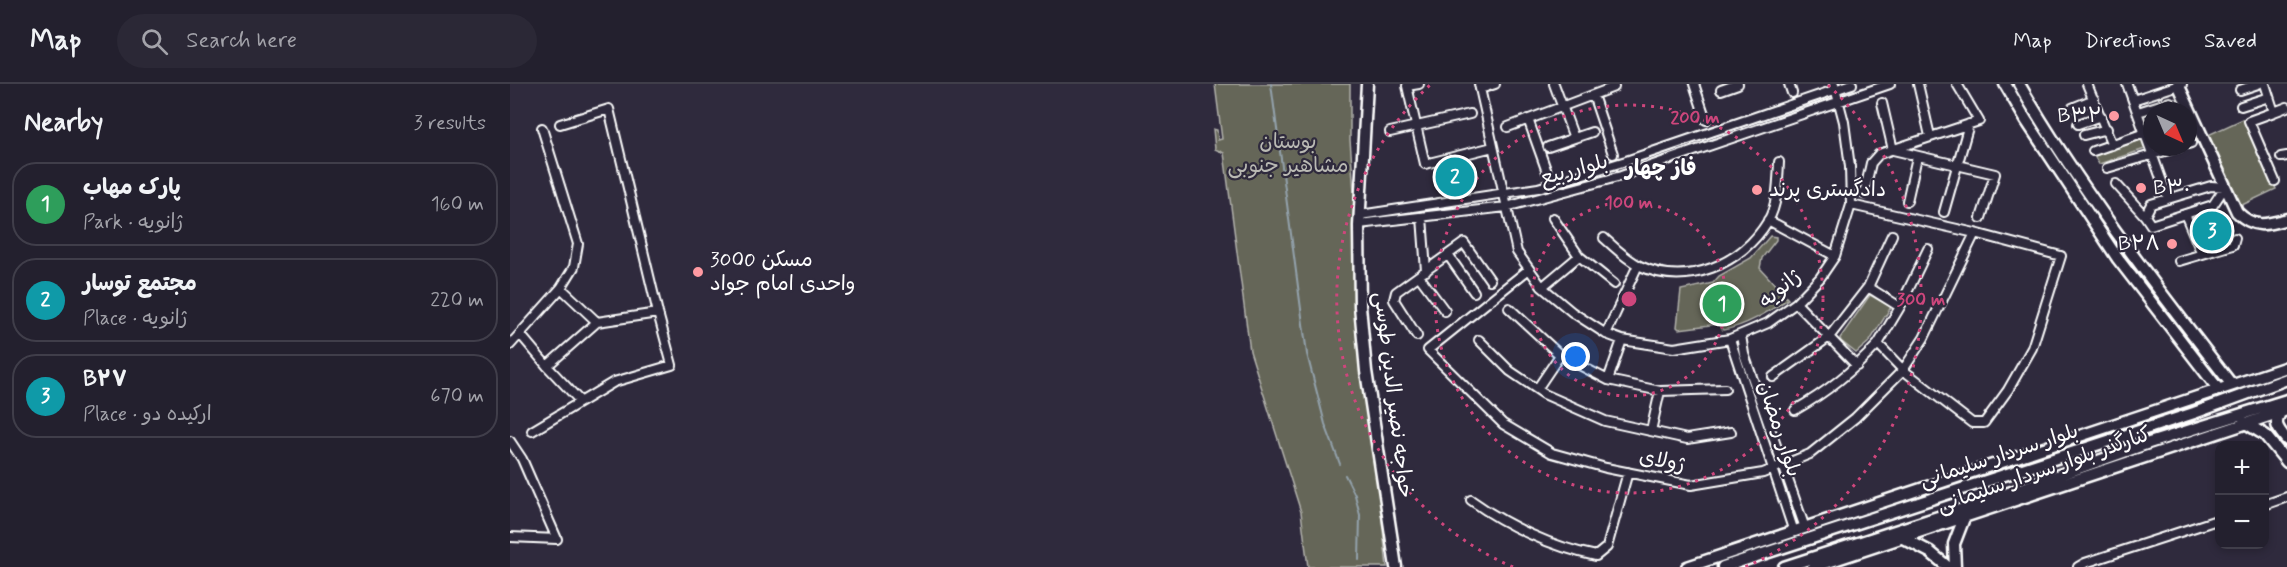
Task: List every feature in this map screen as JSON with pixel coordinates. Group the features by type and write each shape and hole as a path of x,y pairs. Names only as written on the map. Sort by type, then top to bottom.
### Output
{"main road":[{"name":"خواجه نصیر الدین طوسی","path":"1367,84 1359,219 1360,306 1366,371 1396,567"},
{"path":"2005,84 2118,260 2219,390"},
{"path":"2019,84 2130,254 2232,386"},
{"path":"2179,84 2237,212 2250,223 2264,226 2287,219"},
{"path":"2182,343 2188,344 2194,336"},
{"name":"کنارگذر بلوار سردار سلیمانی","path":"1688,567 1805,528 1958,483 2287,367"},
{"name":"بلوار سردار سلیمانی","path":"1722,567 1958,483 2088,448 2287,379"},
{"name":"بلوار سردار سلیمانی","path":"1784,567 2287,399"},
{"path":"2283,411 2276,420 2277,428 2287,440"},
{"name":"کنارگذر بلوار سردار سلیمانی","path":"1814,567 2283,411"},
{"path":"2226,419 2250,423 2265,435 2287,462"},
{"path":"2265,435 2268,430 2277,428"},
{"path":"2118,438 2113,443 2113,447 2119,454"},
{"path":"2088,448 2097,451 2098,458 2095,462"},
{"path":"1955,567 1954,544 1964,518"},
{"path":"1903,538 1930,552 1948,567"},
{"path":"1814,567 1829,552 1847,556"}],"street":[{"path":"1419,84 1407,86 1425,164 1493,147"},
{"path":"1479,87 1495,84"},
{"path":"1554,84 1574,138"},
{"path":"1694,84 1706,120"},
{"path":"1721,90 1738,84"},
{"path":"1789,84 1792,93"},
{"name":"بلوارربیع","path":"1359,219 1538,188 1626,162 1835,87 1852,84"},
{"name":"بلوارربیع","path":"1359,219 1422,217 1506,207 1630,173 1890,84"},
{"path":"1918,84 1930,136"},
{"path":"1864,194 1871,163 1880,154 1979,121 1958,84"},
{"path":"2087,84 2112,145"},
{"path":"2127,84 2143,127"},
{"path":"2133,100 2179,84"},
{"path":"2240,90 2258,84"},
{"path":"2265,84 2274,112"},
{"name":"ژانویه","path":"1479,87 1517,252 1542,287 1572,312 1606,334 1622,340 1674,348 1735,334 1768,322 1796,303 1820,279 1834,256 1851,206 1850,167 1840,101 1835,87"},
{"path":"1508,127 1614,87"},
{"path":"1593,94 1613,153"},
{"path":"2241,106 2269,98"},
{"path":"2072,108 2094,99"},
{"path":"1882,103 1893,150"},
{"path":"2276,181 2249,121 2287,107"},
{"path":"532,431 614,382 672,365 609,109 560,124"},
{"path":"2138,112 2143,110"},
{"path":"1390,132 1470,114"},
{"path":"2078,124 2101,117"},
{"path":"1528,119 1547,172"},
{"path":"1944,212 1969,124"},
{"path":"510,345 561,288 574,267 578,244 542,128"},
{"path":"2084,135 2107,129"},
{"path":"1548,147 1592,132"},
{"path":"2092,151 2143,134"},
{"path":"1893,150 1995,174 1981,218"},
{"path":"2107,168 2153,156 2168,198"},
{"path":"1907,201 1917,157"},
{"path":"1626,162 1630,173"},
{"path":"1604,238 1622,255 1638,265 1664,273 1683,275 1705,271 1724,263 1742,251 1768,220 1778,187 1779,162"},
{"path":"2116,184 2151,225 2213,205 2225,187"},
{"path":"2145,216 2151,204 2201,187 2225,187"},
{"path":"1851,206 1975,233 2061,256 2032,348 2008,390 1984,423 1972,423 1903,370 1878,344"},
{"path":"2185,214 2202,254"},
{"path":"1422,217 1422,273 1445,311"},
{"path":"1554,218 1579,256 1614,284"},
{"path":"1768,220 1834,256"},
{"name":"ژولای","path":"1529,269 1428,350 1503,424 1552,453 1691,485 1763,473 1810,454 1855,418 1903,370 1924,338 1975,233"},
{"path":"1773,377 1829,337 1868,287 1892,235"},
{"path":"2179,261 2233,245 2235,238"},
{"path":"1417,336 1394,300 1396,292 1464,243 1490,280"},
{"path":"1795,410 1822,396 1857,366 1878,344 1900,307 1928,249"},
{"path":"1448,255 1474,292"},
{"path":"1542,287 1579,256"},
{"path":"1606,334 1638,265"},
{"path":"1868,287 1900,307"},
{"path":"561,288 597,322"},
{"path":"1796,303 1857,366"},
{"path":"1509,308 1560,355 1608,380 1660,391 1725,389"},
{"path":"547,366 597,322 658,313"},
{"path":"520,334 580,401"},
{"name":"بلوار رمضان","path":"1735,334 1785,464 1805,528"},
{"name":"بلوار رمضان","path":"1735,334 1773,469 1794,532"},
{"path":"1479,340 1510,371 1537,389 1605,422 1687,439 1731,432"},
{"path":"1608,380 1622,340"},
{"path":"1537,389 1560,355"},
{"path":"1651,431 1660,391"},
{"path":"510,441 522,459 557,539 510,537"},
{"path":"1471,500 1520,529 1596,556 1607,547 1628,472"},
{"path":"2269,504 2287,497"},
{"path":"2078,567 2215,521"}],"green space":[{"name":"بوستان مشاهیر جنوبی","path":"1215,84 1350,84 1350,140 1372,428 1387,567 1308,567 1301,512 1250,351 1224,153 1215,149 1213,129 1217,130 1218,140 1222,139"},
{"path":"2243,119 2276,189 2240,206 2208,135"},
{"path":"2143,139 2143,150 2099,164 2094,156"},
{"path":"1770,236 1776,237 1776,240 1762,258 1760,268 1788,299 1757,318 1732,328 1723,330 1718,324 1679,329 1677,327 1681,290 1713,283 1719,276 1751,258"},
{"path":"1870,295 1891,307 1870,341 1856,353 1840,338"}],"waterway":[{"path":"1271,84 1307,354 1325,424 1340,464"},
{"path":"1345,475 1355,495 1360,515 1359,560"}],"place":[{"name":"B۳۲","path":"2114,116"},
{"name":"مجتمع توسار","path":"1455,177"},
{"name":"B۳۰","path":"2141,188"},
{"name":"دادگستری پرند","path":"1757,190"},
{"name":"B۲۷","path":"2212,231"},
{"name":"B۲۸","path":"2172,244"},
{"name":"مسکن 3000 واحدی امام جواد","path":"698,272"},
{"name":"پارک مهاب","path":"1722,304"}],"district":[{"name":"فاز چهار","path":"1661,169"}]}
